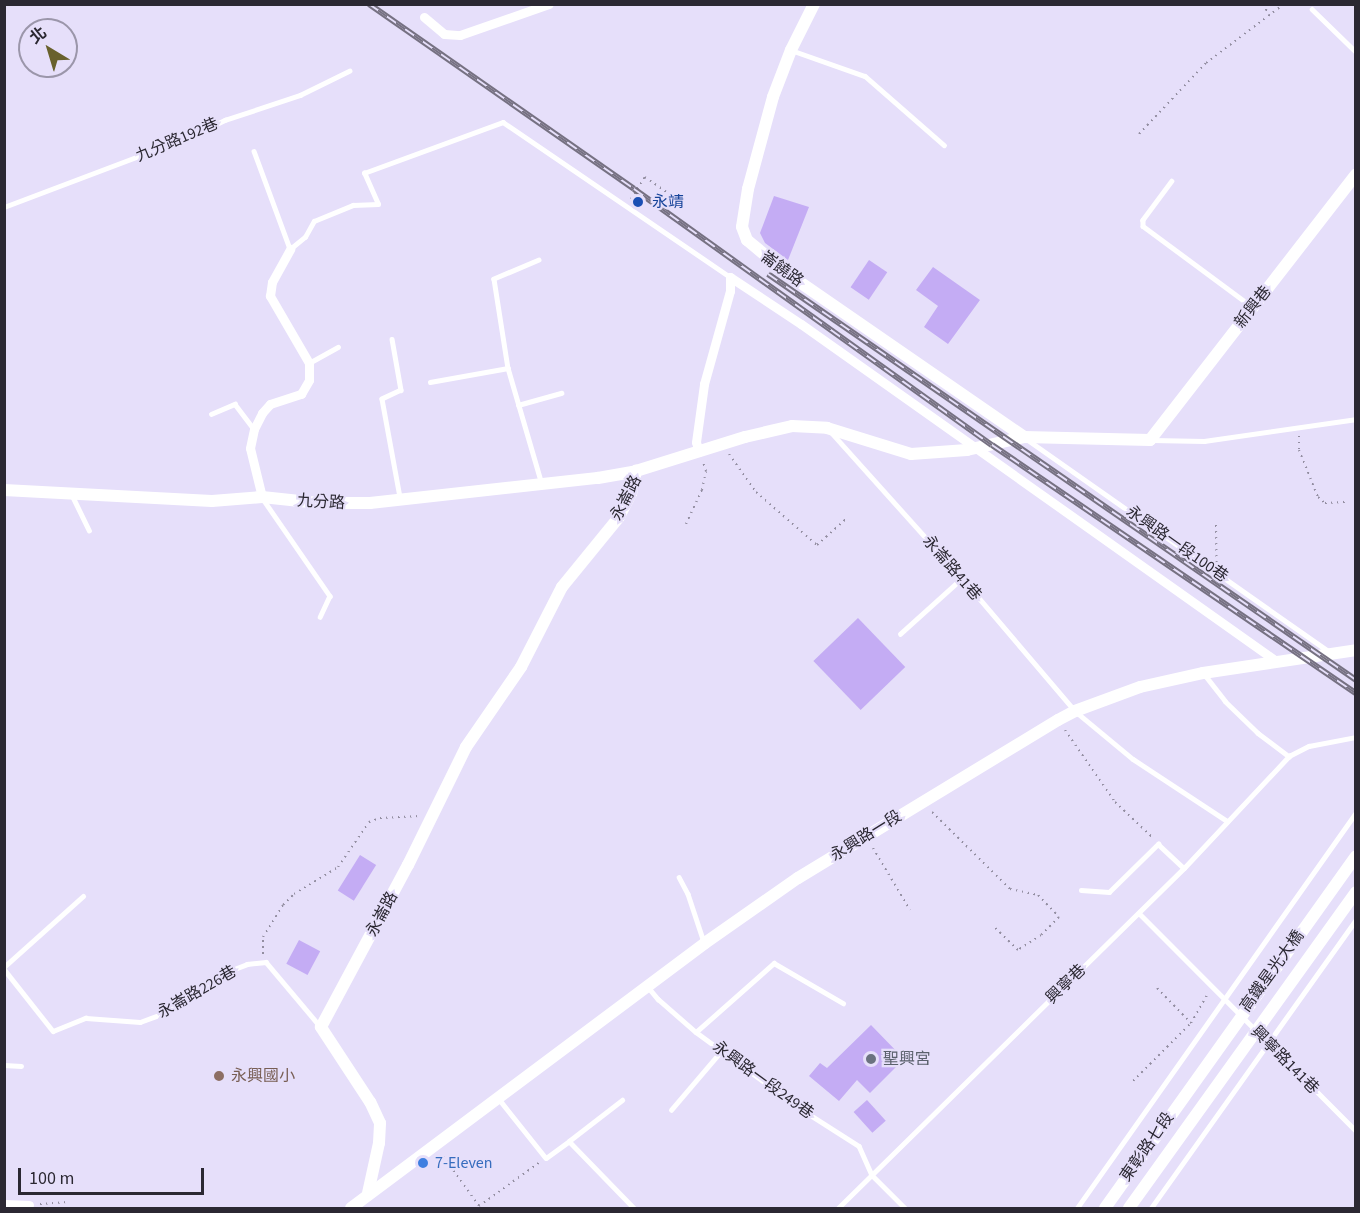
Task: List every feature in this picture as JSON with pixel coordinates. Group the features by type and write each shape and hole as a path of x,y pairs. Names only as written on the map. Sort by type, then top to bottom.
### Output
{"street":[{"path":"424,17 444,33 460,34 549,4"},
{"name":"崙饒路","path":"814,4 790,50 773,97 748,189 742,227 747,240 788,274 1024,437"},
{"name":"新興巷","path":"1150,440 1356,174"},
{"path":"262,497 250,448 254,429 262,413 270,404 300,394 306,388 309,363 270,296 272,282 290,249"},
{"path":"730,277 801,324 1276,661"},
{"path":"699,452 696,441 705,384 730,291 730,277"},
{"name":"永崙路","path":"321,1027 398,884 466,747 521,667 562,587 618,517 631,493 636,471 723,444 792,426 827,428 911,454 975,448 1024,437 1150,440"},
{"name":"九分路","path":"4,490 212,501 262,497 319,503 401,500 543,486 636,471"},
{"name":"永興路一段","path":"351,1209 368,1193 436,1146 705,943 798,878 1058,720 1075,711 1140,687 1203,673 1330,652 1349,651"},
{"name":"高鐵星光大橋","path":"1190,1086 1356,856"},
{"name":"高鐵星光大橋","path":"1208,1097 1356,892"},
{"path":"321,1027 370,1102 380,1123 379,1143 368,1193"},
{"name":"東彰路七段","path":"1105,1209 1190,1086"},
{"name":"東彰路七段","path":"1129,1209 1208,1097"},
{"path":"4,1204 30,1207"}],"lane":[{"path":"1312,9 1356,52"},
{"path":"790,50 865,76 944,145"},
{"name":"九分路192巷","path":"4,207 192,136 253,109 300,95 349,71"},
{"path":"254,151 290,249 305,237 314,221 353,206 378,204 364,173 503,123 730,277"},
{"path":"1172,181 1143,220 1143,226 1253,308"},
{"path":"539,260 494,279 508,368 543,486"},
{"path":"392,339 401,390 382,399 401,500"},
{"path":"309,363 338,347"},
{"path":"430,382 508,368"},
{"path":"518,405 561,393"},
{"path":"211,414 235,404 254,429"},
{"path":"1150,440 1204,441 1356,419"},
{"name":"永崙路41巷","path":"827,428 962,578 1075,711 1133,759 1227,821"},
{"name":"永興路一段100巷","path":"1024,437 1330,652"},
{"path":"72,494 89,530"},
{"path":"262,497 330,596 320,617"},
{"path":"900,634 962,578"},
{"path":"1349,651 1356,659"},
{"path":"1203,673 1225,701 1258,733 1289,756 1309,746 1356,736"},
{"name":"興寧巷","path":"838,1209 1184,868 1289,756"},
{"path":"1077,1209 1356,812"},
{"path":"1081,890 1109,892 1158,844 1184,868"},
{"path":"679,877 688,894 705,943"},
{"path":"4,968 83,896"},
{"name":"興寧路141巷","path":"1138,913 1356,1131"},
{"path":"1151,1209 1356,920"},
{"path":"266,962 321,1027"},
{"name":"永崙路226巷","path":"4,968 53,1031 86,1018 140,1022 167,1012 199,993 224,973 247,964 266,962"},
{"path":"696,1032 774,963 843,1003"},
{"name":"永興路一段249巷","path":"648,987 658,999 696,1032 804,1111 859,1146 872,1175 905,1209"},
{"path":"671,1110 722,1050"},
{"path":"4,1065 21,1066"},
{"path":"499,1099 546,1158 622,1100"},
{"path":"569,1141 634,1209"}],"path":[{"path":"1263,4 1269,15"},
{"path":"1138,134 1206,63 1284,4"},
{"path":"630,198 645,177 669,194"},
{"path":"1299,427 1299,450 1318,497 1325,503 1347,502"},
{"path":"723,444 756,492 817,545 847,518"},
{"path":"687,524 702,490 706,471 699,452"},
{"path":"1216,525 1218,573"},
{"path":"1058,720 1115,802 1158,844"},
{"path":"922,802 1010,889 1038,895 1059,917 1041,934 1018,950 994,927"},
{"path":"266,962 263,937 283,905 294,894 338,867 369,822 380,818 431,816"},
{"path":"866,836 910,910"},
{"path":"1133,1081 1191,1023 1213,987"},
{"path":"1157,988 1191,1023"},
{"path":"436,1146 479,1206 546,1158"},
{"path":"30,1207 67,1202"}],"building":[{"path":"774,196 809,207 788,260 765,243 760,233"},
{"path":"869,260 887,272 869,300 851,287"},
{"path":"933,267 980,300 948,344 924,327 938,306 916,290"},
{"path":"858,618 905,667 861,710 813,661"},
{"path":"360,855 376,865 354,901 338,891"},
{"path":"299,940 320,951 308,975 286,964"},
{"name":"聖興宮","path":"871,1025 904,1059 870,1093 857,1080 839,1101 809,1076 820,1063 827,1068"},
{"path":"867,1100 886,1121 872,1133 854,1112"}],"railway":[{"path":"369,4 634,189 992,445 1356,693"},
{"path":"768,274 1356,680"}],"place":[{"name":"永靖","path":"638,202"},
{"name":"聖興宮","path":"871,1059"},
{"name":"永興國小","path":"219,1076"},
{"name":"7-Eleven","path":"423,1163"}]}
